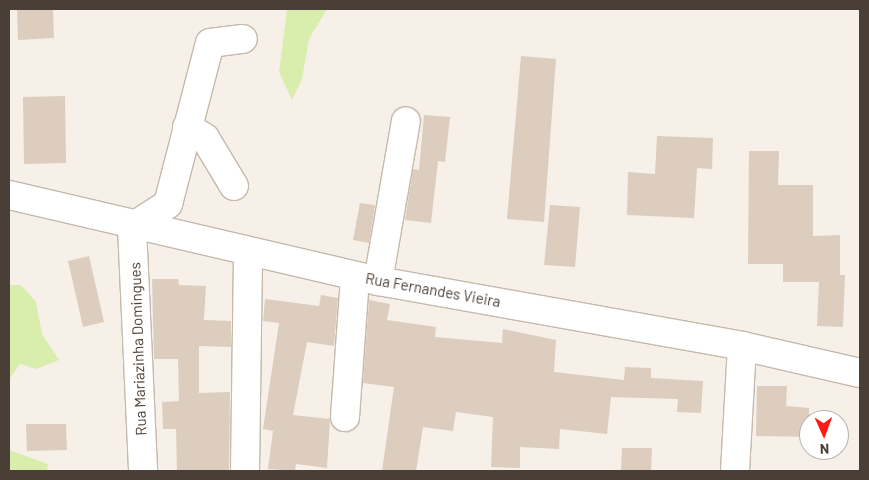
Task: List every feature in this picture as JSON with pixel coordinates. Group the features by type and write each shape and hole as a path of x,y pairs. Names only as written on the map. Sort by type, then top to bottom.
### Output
{"street":[{"path":"132,227 168,204 210,43 243,39"},
{"path":"345,417 366,278 406,121"},
{"path":"187,127 205,138 234,186"},
{"name":"Rua Fernandes Vieira","path":"9,196 132,227 366,278 742,346 860,373"},
{"name":"Rua Mariazinha Domingues","path":"132,227 143,471"},
{"path":"245,471 248,252"},
{"path":"735,471 742,346"}],"green space":[{"path":"287,9 327,9 309,39 302,79 292,100 279,72"},
{"path":"9,285 21,285 36,302 42,334 59,360 36,369 20,364 9,380"},
{"path":"9,450 48,464 47,471 9,471"}],"building":[{"path":"17,9 53,9 54,38 18,40"},
{"path":"521,56 556,59 544,222 507,219"},
{"path":"65,96 66,163 24,164 23,97"},
{"path":"424,115 450,117 445,162 438,161 431,223 405,220 413,169 419,170"},
{"path":"657,136 713,138 712,169 697,168 694,218 627,215 628,172 655,174"},
{"path":"749,151 779,151 778,185 813,185 813,236 840,235 840,275 845,275 843,327 817,326 819,282 783,282 783,264 748,264"},
{"path":"360,203 375,205 369,243 353,240"},
{"path":"550,205 580,207 575,267 544,265"},
{"path":"89,256 104,322 83,327 68,261"},
{"path":"152,279 178,279 179,285 206,286 204,320 231,321 231,347 199,346 199,393 230,392 229,471 177,470 176,429 163,429 162,402 179,401 178,359 154,359"},
{"path":"321,295 338,298 334,346 307,342 293,415 330,419 327,468 296,464 295,471 268,469 273,431 263,429 279,323 263,321 265,299 319,306"},
{"path":"369,300 390,304 387,320 436,327 435,337 502,343 503,329 556,340 554,372 624,380 625,367 651,368 651,378 703,381 701,413 677,412 678,399 611,397 607,434 560,429 559,449 520,447 520,468 491,467 493,417 456,412 453,431 423,427 416,471 382,471 394,387 363,383"},
{"path":"757,386 787,386 786,406 809,408 809,410 799,410 799,437 756,436"},
{"path":"26,424 66,424 67,450 27,451"},
{"path":"622,448 652,448 651,471 621,471"}]}
